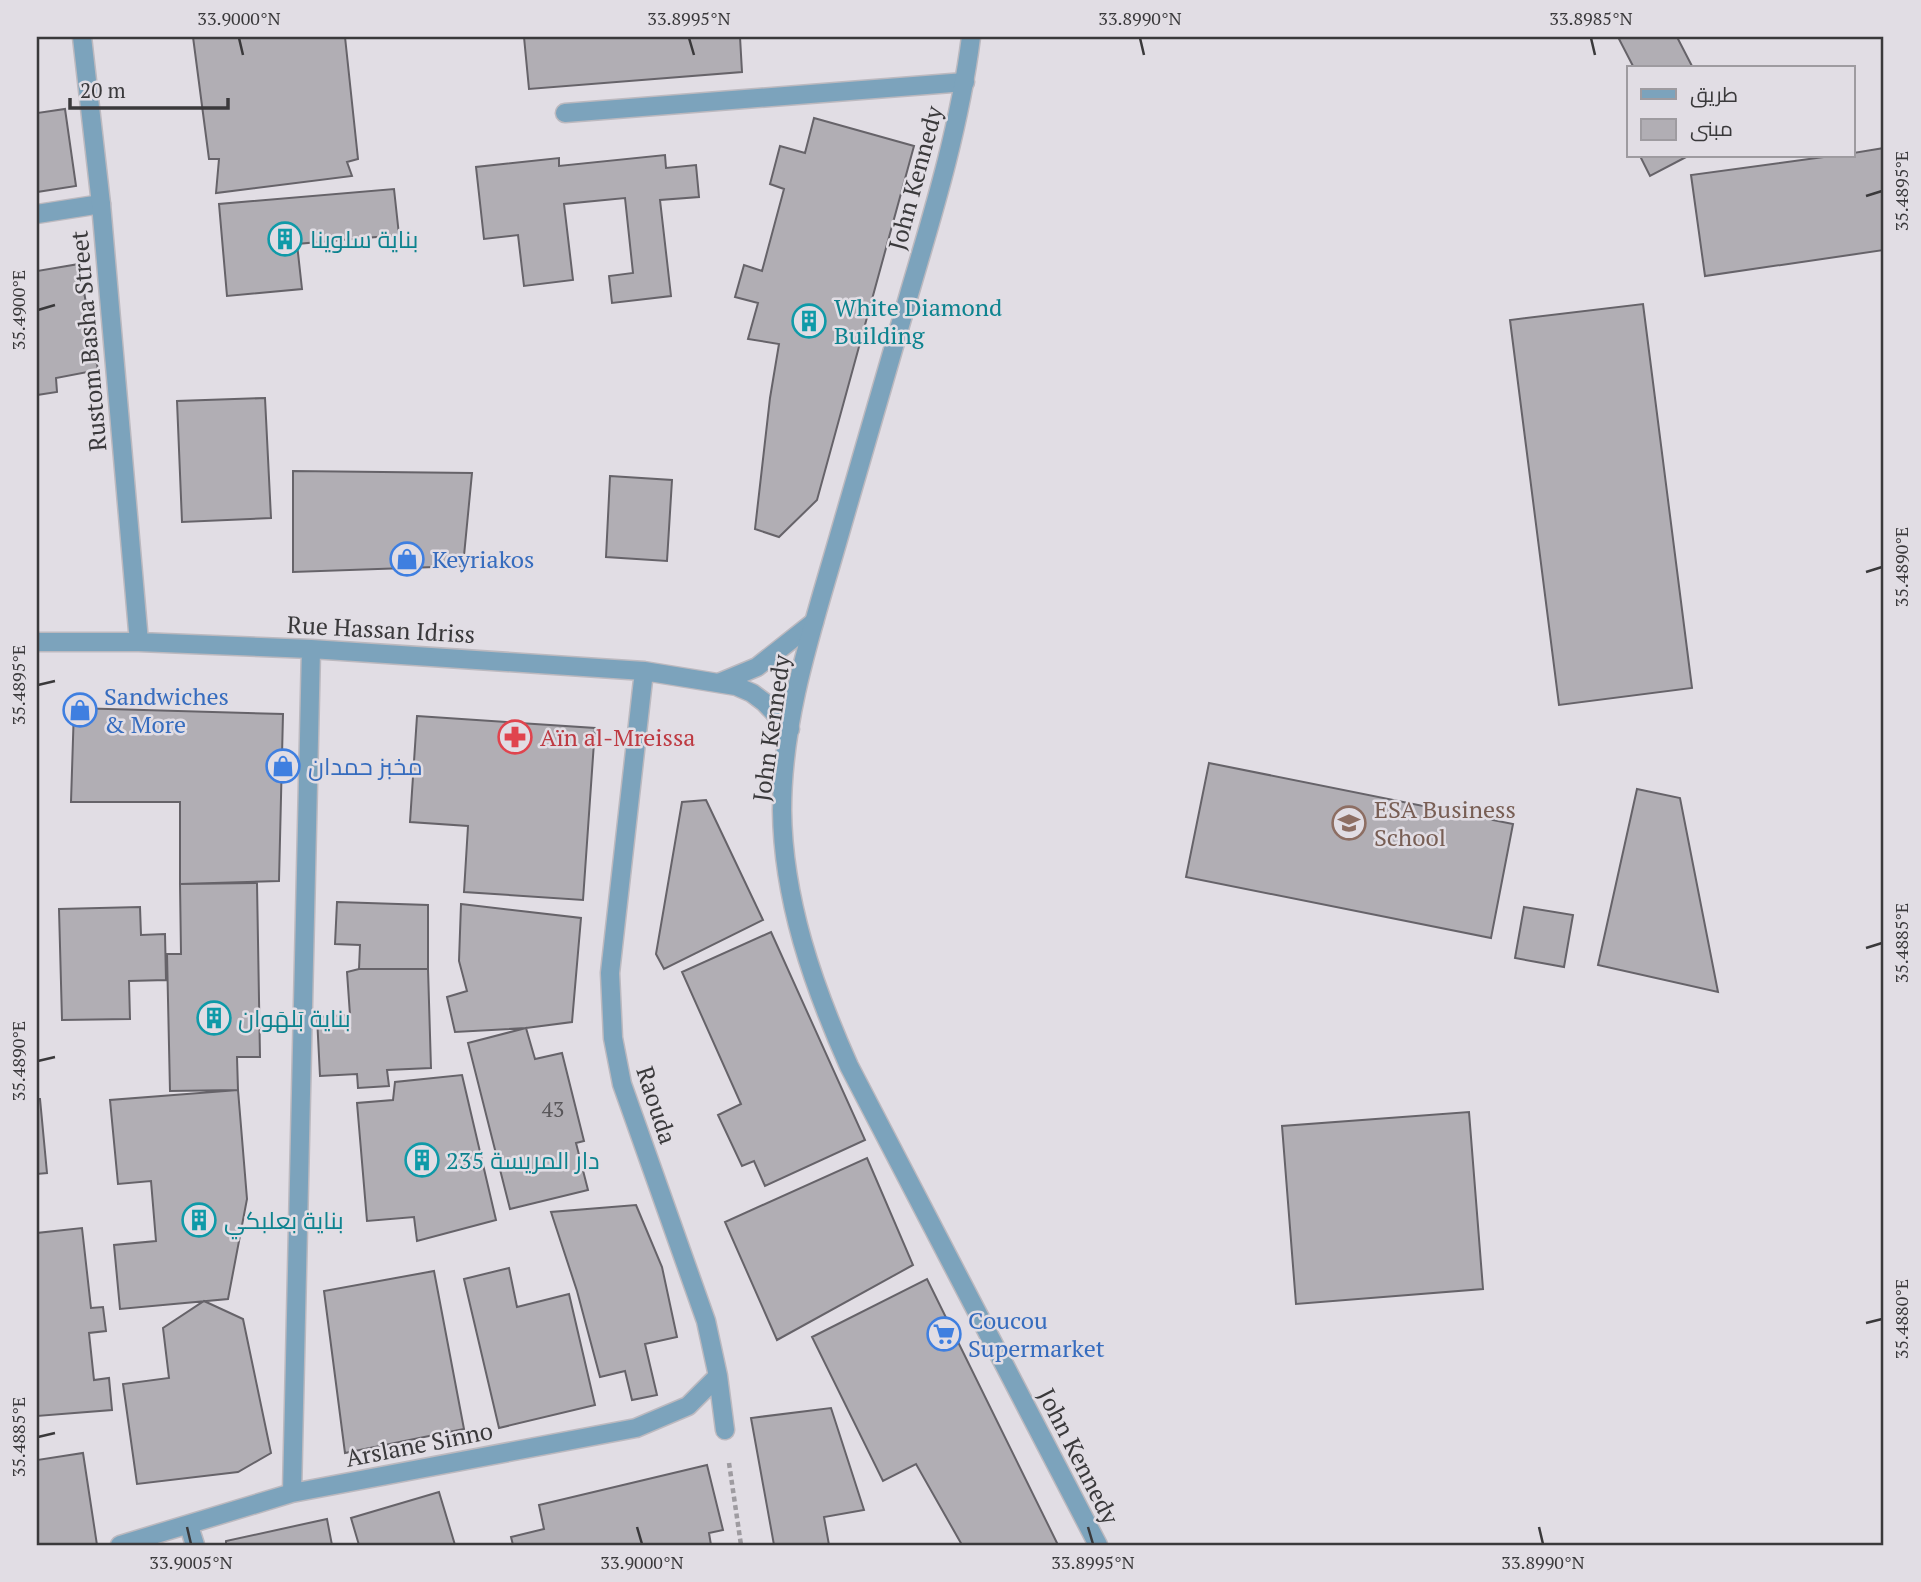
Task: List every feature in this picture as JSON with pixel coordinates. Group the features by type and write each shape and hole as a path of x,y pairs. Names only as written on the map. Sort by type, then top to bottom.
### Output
{"street":[{"name":"Rustom Basha Street","path":"82,37 101,204 139,642"},
{"name":"John Kennedy","path":"971,37 965,82 946,169 800,670 784,772 782,810 785,857 802,944 829,1021 849,1066 1098,1545"},
{"path":"565,113 965,82"},
{"path":"37,214 101,204"},
{"path":"721,682 757,667 814,622"},
{"name":"Rue Hassan Idriss","path":"37,642 139,642 311,649 644,671 721,682 752,693 790,729"},
{"path":"292,1493 311,649"},
{"name":"Raouda","path":"644,671 610,973 613,1038 622,1084 706,1321 718,1376 725,1430"},
{"name":"Arslane Sinno","path":"120,1545 292,1493 636,1428 688,1406 718,1376"},
{"path":"189,1526 195,1545"},
{"path":"1089,1527 1089,1545"}],"path":[{"path":"725,1430 741,1545"}],"building":[{"path":"193,37 345,37 358,159 347,162 352,176 216,193 219,159 209,159"},
{"path":"524,37 740,37 742,72 529,89"},
{"path":"1677,37 1692,66 1633,66 1619,39"},
{"path":"65,109 76,186 37,192 37,113"},
{"name":"White Diamond Building","path":"814,118 914,146 817,500 779,537 755,529 779,344 748,339 758,303 735,297 744,265 762,271 784,189 770,184 780,146 805,153"},
{"path":"1884,148 1884,250 1705,276 1691,175 1816,158 1854,158 1854,153"},
{"path":"665,155 666,168 696,165 699,197 660,200 671,296 612,303 609,276 633,273 625,198 564,204 573,280 524,286 518,235 484,239 476,167 559,158 559,166"},
{"path":"1641,158 1684,158 1650,176"},
{"name":"بناية سلوينا","path":"394,189 399,235 297,244 302,289 227,296 219,204"},
{"path":"79,264 98,370 56,378 57,392 37,395 37,271"},
{"path":"1643,304 1692,688 1559,705 1510,320"},
{"path":"265,398 271,518 182,522 177,401"},
{"path":"293,471 472,473 463,566 293,572"},
{"path":"610,476 672,480 667,561 606,557"},
{"path":"74,708 283,714 279,881 180,884 180,802 71,802"},
{"path":"417,716 595,728 583,900 464,892 468,826 410,822"},
{"path":"1209,763 1513,824 1491,938 1186,877"},
{"path":"1637,789 1680,798 1718,992 1598,965"},
{"path":"706,800 763,920 664,969 656,954 682,802"},
{"name":"بناية بَلهَوان","path":"257,883 260,1057 237,1057 238,1090 170,1091 167,954 181,954 180,884"},
{"path":"337,902 428,905 428,969 359,969 360,945 335,944"},
{"path":"461,904 581,918 572,1022 455,1032 447,997 467,991 459,961"},
{"path":"140,907 141,935 165,934 166,980 129,981 130,1019 62,1020 59,909"},
{"path":"1524,907 1573,915 1564,967 1515,958"},
{"path":"771,932 865,1140 765,1186 754,1161 742,1166 718,1115 741,1104 682,972"},
{"path":"359,969 428,969 431,1068 387,1070 389,1086 358,1088 357,1074 320,1076 317,1017 350,1015 347,972"},
{"path":"526,1028 535,1059 562,1053 584,1141 576,1143 588,1190 510,1209 468,1043"},
{"name":"دار المريسة 235","path":"462,1075 496,1220 417,1241 414,1217 367,1221 357,1103 393,1100 395,1082"},
{"name":"بناية بعلبكي","path":"238,1090 247,1199 228,1299 120,1309 114,1245 156,1241 151,1181 118,1184 110,1100"},
{"path":"37,1099 40,1099 47,1173 37,1174"},
{"path":"1469,1112 1483,1289 1296,1304 1282,1126"},
{"path":"867,1158 913,1265 777,1340 725,1222"},
{"path":"636,1205 662,1267 677,1337 645,1344 657,1395 632,1400 625,1371 600,1377 577,1291 551,1212"},
{"path":"82,1228 91,1308 103,1307 106,1331 89,1333 94,1380 109,1378 112,1410 37,1416 37,1233"},
{"path":"509,1268 517,1307 569,1294 595,1405 499,1428 464,1279"},
{"path":"434,1271 464,1429 345,1453 324,1291"},
{"path":"927,1279 1058,1545 962,1545 916,1464 883,1481 812,1337"},
{"path":"204,1301 243,1319 271,1453 238,1472 137,1484 123,1384 169,1378 163,1328"},
{"path":"831,1408 864,1510 824,1517 829,1545 774,1545 751,1418"},
{"path":"83,1453 97,1545 37,1545 37,1460"},
{"path":"707,1465 723,1530 709,1533 711,1545 513,1545 511,1537 544,1529 539,1505"},
{"path":"439,1492 455,1545 359,1545 351,1518"},
{"path":"327,1519 332,1545 226,1545 226,1541"}],"place":[{"name":"بناية سلوينا","path":"285,239"},
{"name":"White Diamond Building","path":"809,321"},
{"name":"Keyriakos","path":"407,559"},
{"name":"Sandwiches & More","path":"80,710"},
{"name":"Aïn al-Mreissa","path":"515,737"},
{"name":"مخبز حمدان","path":"283,766"},
{"name":"ESA Business School","path":"1349,823"},
{"name":"بناية بَلهَوان","path":"214,1018"},
{"name":"دار المريسة 235","path":"422,1160"},
{"name":"بناية بعلبكي","path":"199,1220"},
{"name":"Coucou Supermarket","path":"944,1334"}]}
